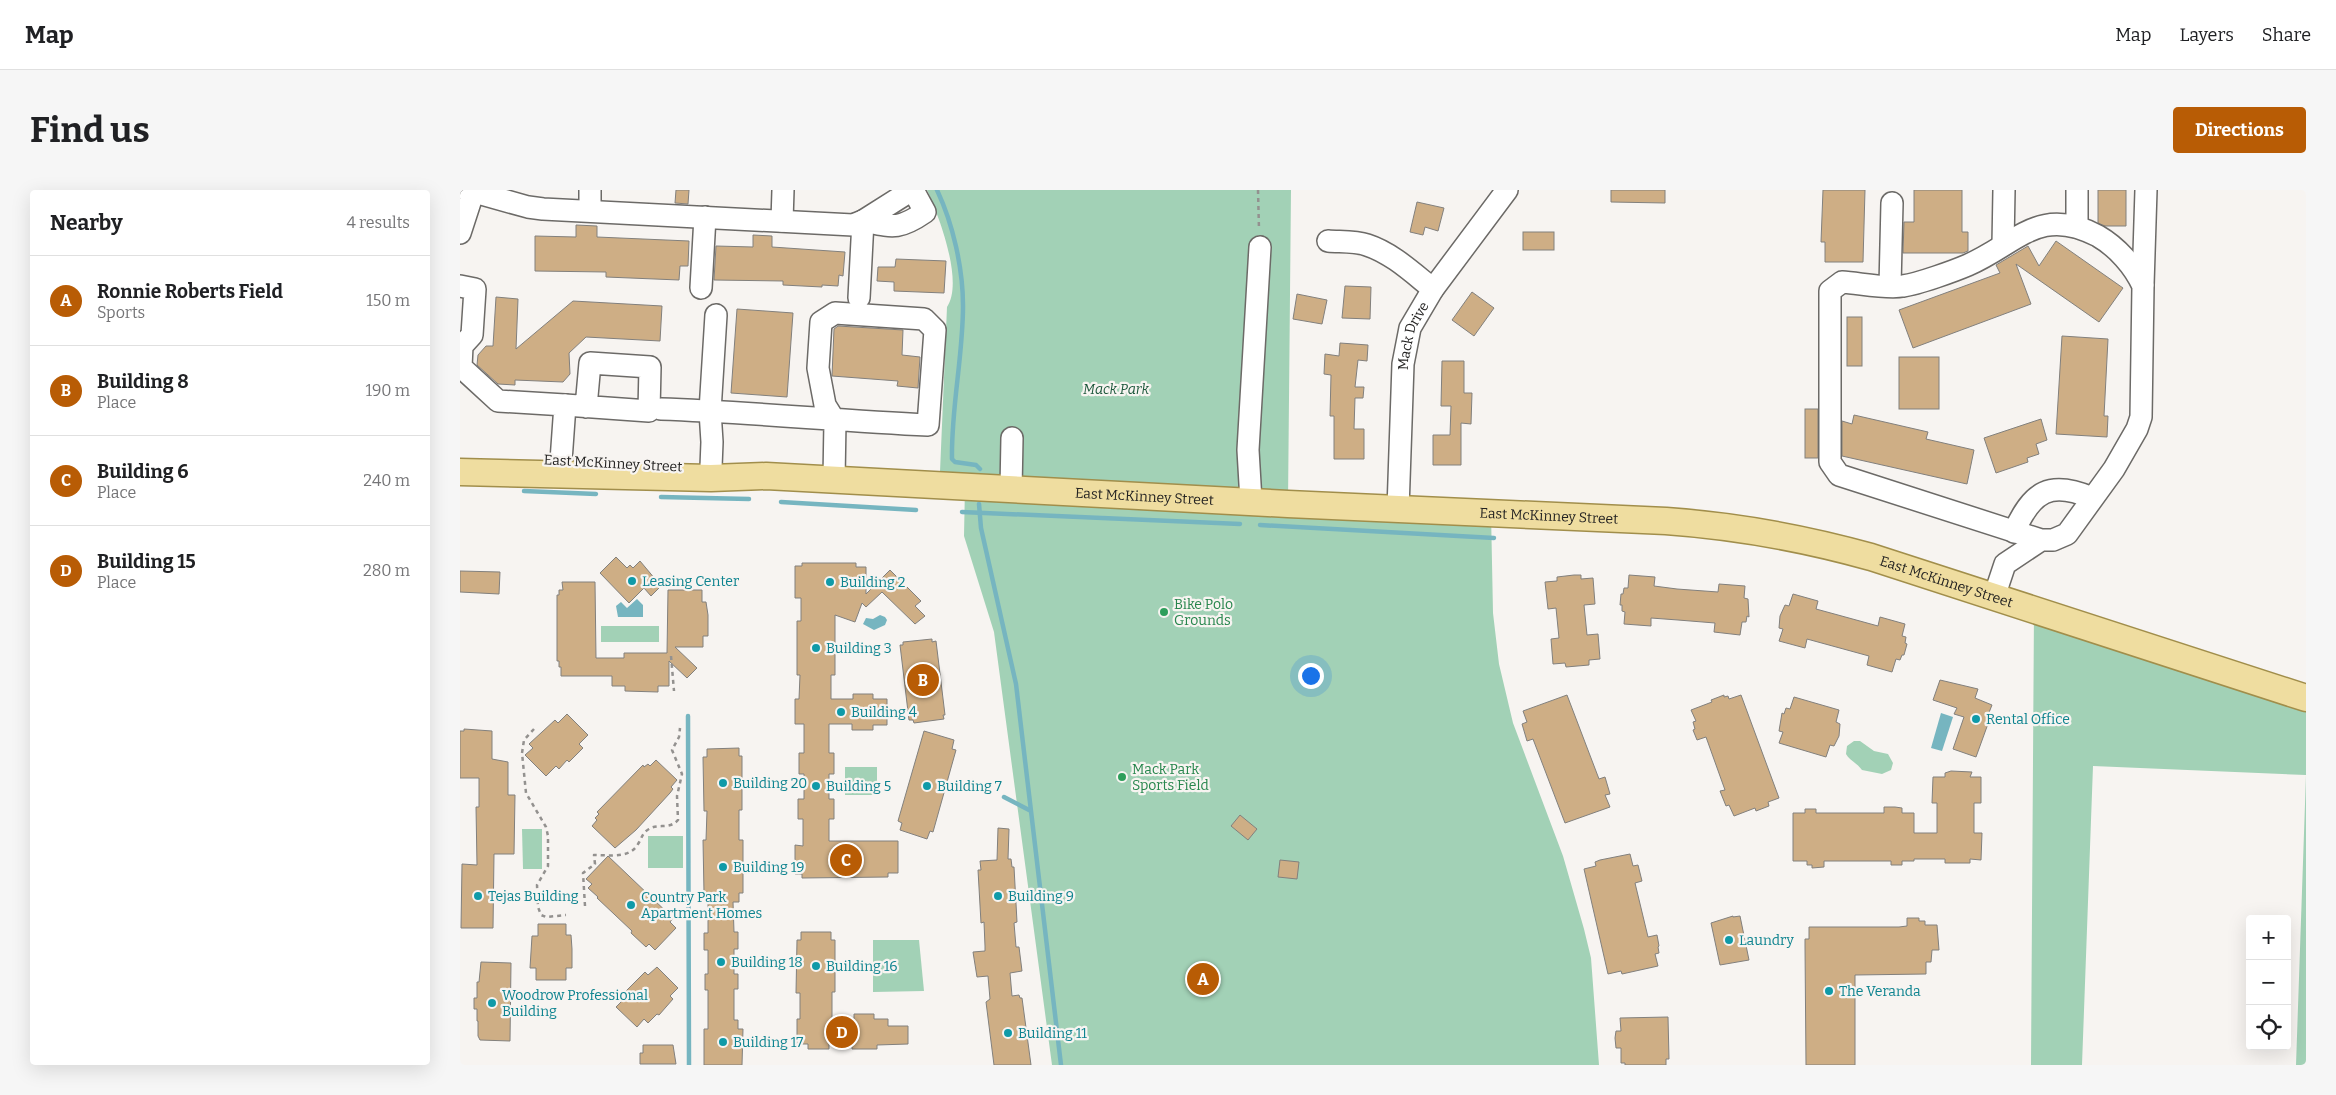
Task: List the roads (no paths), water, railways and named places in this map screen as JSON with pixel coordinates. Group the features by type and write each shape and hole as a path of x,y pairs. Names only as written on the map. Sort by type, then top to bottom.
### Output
{"main road":[{"name":"East McKinney Street","path":"460,455 711,468 766,476"},
{"name":"East McKinney Street","path":"460,472 711,478 766,476 834,479 1398,509 1666,521 1754,530 1800,538 1871,557 2306,698"}],"street":[{"path":"782,221 783,190"},
{"path":"460,233 471,191 528,207 590,200 705,217 853,225 863,222 888,226 906,225 925,212 913,190"},
{"name":"Mack Drive","path":"1398,509 1406,344 1416,315 1507,190"},
{"path":"2004,190 2004,245"},
{"path":"2076,228 2077,190"},
{"path":"2143,286 2136,270 2108,242 2062,224 2048,225 2027,231 1968,265 1902,287 1842,282 1830,291 1830,462 1839,475 1993,526 2041,540 2053,540 2067,534 2114,469 2137,429 2141,417 2146,190"},
{"path":"1890,286 1892,203"},
{"path":"701,288 705,217"},
{"path":"859,298 863,222"},
{"path":"1328,241 1356,243 1374,248 1390,257 1434,289"},
{"path":"1251,501 1248,450 1260,247"},
{"path":"460,286 475,289 472,335 462,346 461,367 498,401 586,407"},
{"path":"661,409 710,411 835,420 928,425 935,330 924,319 835,312 821,322 818,368 825,404 835,420 834,479"},
{"path":"711,468 710,411 716,315"},
{"path":"562,460 565,406"},
{"path":"1011,489 1012,438"},
{"path":"2014,532 2031,502 2043,492 2057,488 2074,490 2092,498"},
{"path":"1993,526 2005,564 1994,597"},
{"path":"2005,564 2041,540"}],"water":[{"path":"637,599 643,605 643,617 618,617 616,606 621,602 627,608"},
{"path":"880,615 887,620 885,625 874,630 863,624 866,618 873,619"},
{"path":"1941,713 1953,717 1942,751 1931,748"}],"waterway":[{"path":"937,190 948,217 956,246 963,291 952,459 955,462 976,465 980,469"},
{"path":"524,491 596,494"},
{"path":"661,497 749,499"},
{"path":"781,502 916,510"},
{"path":"979,504 981,528 1016,684 1061,1065"},
{"path":"962,512 1240,524"},
{"path":"1260,525 1494,538"},
{"path":"688,716 689,1065"},
{"path":"1004,797 1029,810"}],"place":[{"name":"Leasing Center","path":"632,581"},
{"name":"Building 2","path":"830,582"},
{"name":"Bike Polo Grounds","path":"1164,612"},
{"name":"Building 3","path":"816,648"},
{"name":"Building 8","path":"923,680"},
{"name":"Building 4","path":"841,712"},
{"name":"Rental Office","path":"1976,719"},
{"name":"Mack Park Sports Field","path":"1122,777"},
{"name":"Building 20","path":"723,783"},
{"name":"Building 5","path":"816,786"},
{"name":"Building 7","path":"927,786"},
{"name":"Building 6","path":"846,860"},
{"name":"Building 19","path":"723,867"},
{"name":"Tejas Building","path":"478,896"},
{"name":"Building 9","path":"998,896"},
{"name":"Country Park Apartment Homes","path":"631,905"},
{"name":"Laundry","path":"1729,940"},
{"name":"Building 18","path":"721,962"},
{"name":"Building 16","path":"816,966"},
{"name":"Ronnie Roberts Field","path":"1203,979"},
{"name":"The Veranda","path":"1829,991"},
{"name":"Woodrow Professional Building","path":"492,1003"},
{"name":"Building 15","path":"842,1032"},
{"name":"Building 11","path":"1008,1033"},
{"name":"Building 17","path":"723,1042"}],"park label":[{"name":"Mack Park","path":"1116,389"}]}
